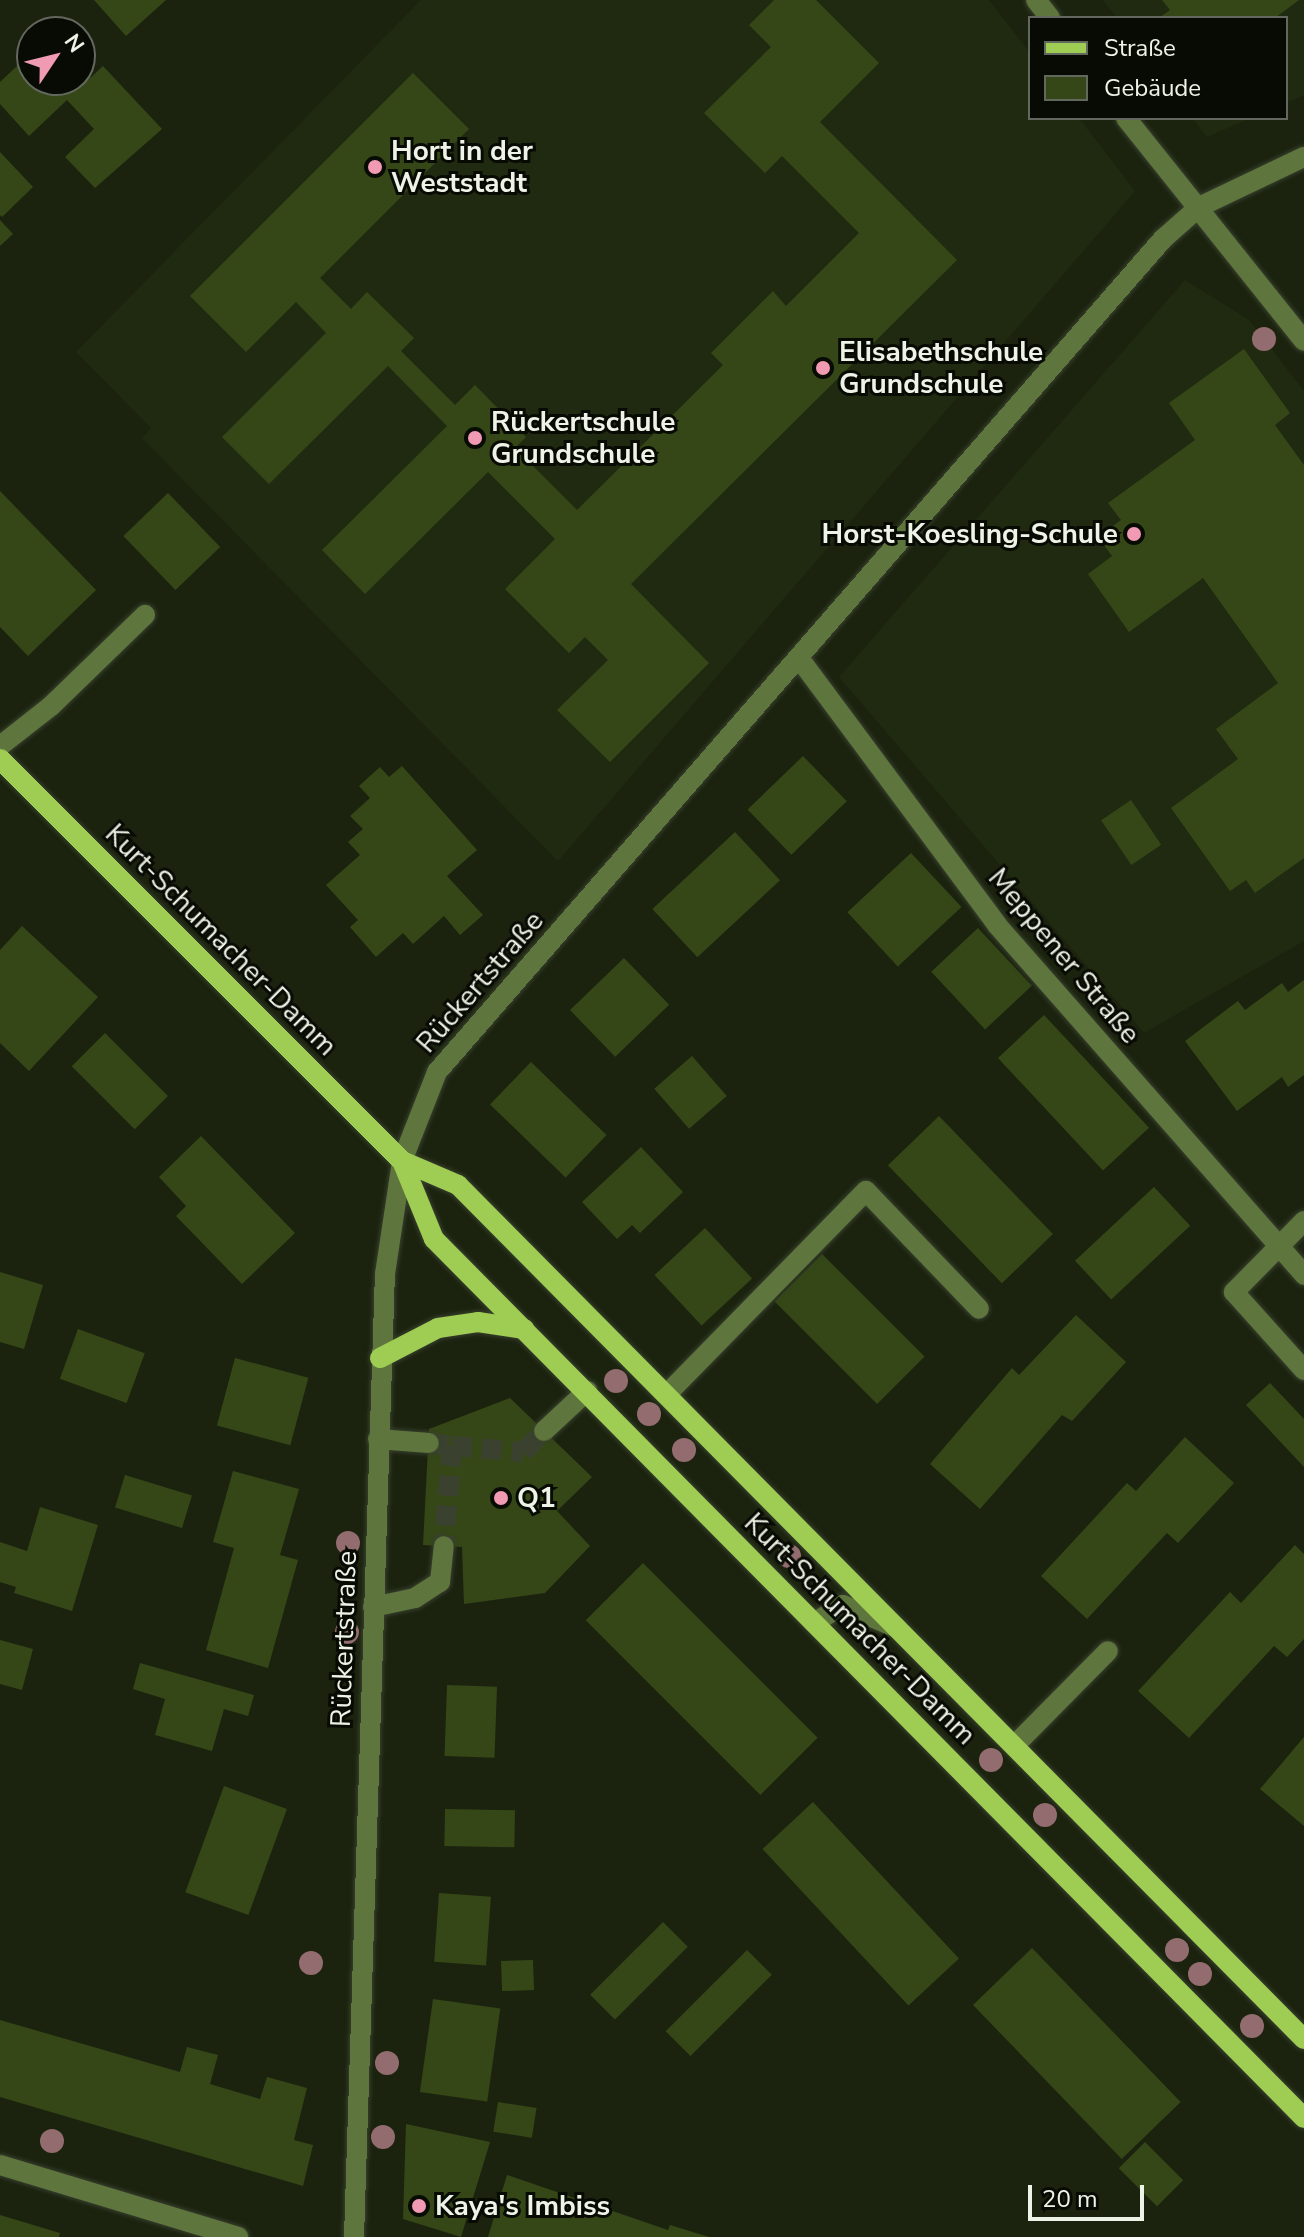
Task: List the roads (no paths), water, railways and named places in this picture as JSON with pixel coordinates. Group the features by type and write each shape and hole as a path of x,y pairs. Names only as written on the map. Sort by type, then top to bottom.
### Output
{"main road":[{"name":"Kurt-Schumacher-Damm","path":"0,759 402,1161 458,1185 668,1393 1304,2039"},
{"name":"Kurt-Schumacher-Damm","path":"402,1161 434,1239 1304,2118"},
{"path":"380,1358 438,1328 478,1322 524,1329"}],"street":[{"path":"1036,0 1048,16"},
{"path":"1128,120 1304,341"},
{"name":"Rückertstraße","path":"354,2237 385,1274 402,1161 437,1072 1163,239 1199,207 1304,157"},
{"path":"0,746 51,706 145,615"},
{"name":"Meppener Straße","path":"799,658 997,925 1304,1275"},
{"path":"668,1393 866,1191 979,1309"},
{"path":"1304,1221 1234,1292 1304,1370"},
{"path":"544,1431 587,1391"},
{"path":"378,1439 429,1443"},
{"path":"373,1607 415,1598 440,1582 444,1546"},
{"path":"814,1623 843,1605 900,1629"},
{"path":"1015,1745 1108,1651"},
{"path":"0,2165 238,2237"}],"tunnel":[{"path":"452,1446 523,1452 544,1431"},
{"path":"429,1443 452,1446 444,1546"}],"place":[{"name":"Hort in der Weststadt","path":"375,167"},
{"name":"Elisabethschule Grundschule","path":"823,368"},
{"name":"Rückertschule Grundschule","path":"475,438"},
{"name":"Horst-Koesling-Schule","path":"1134,534"},
{"name":"Q1","path":"501,1498"},
{"name":"Kaya's Imbiss","path":"419,2206"}]}
